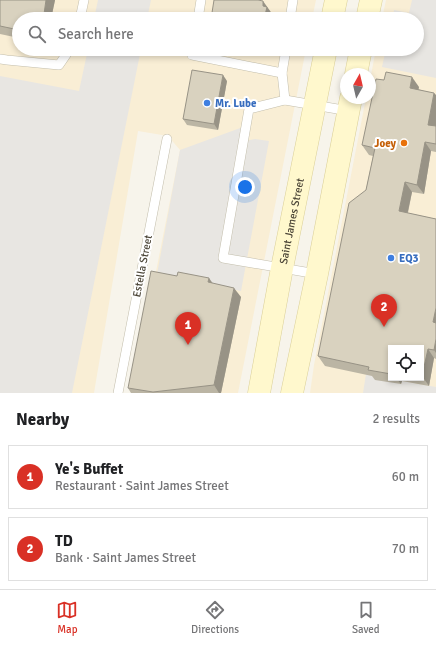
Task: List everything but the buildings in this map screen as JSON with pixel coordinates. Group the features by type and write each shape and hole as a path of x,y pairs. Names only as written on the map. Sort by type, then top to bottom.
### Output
{"main road":[{"path":"333,12 336,0"},
{"path":"368,12 371,0"},
{"name":"Saint James Street","path":"259,393 282,268 324,56"},
{"path":"357,68 360,56"},
{"path":"292,393 350,105"}],"lane":[{"path":"81,12 84,0"},
{"path":"199,12 200,0"},
{"path":"291,12 293,0"},
{"path":"0,59 59,65 65,56"},
{"path":"197,56 282,73"},
{"path":"285,56 282,73 285,100"},
{"path":"317,274 223,258 249,109 285,100 314,105 350,105"},
{"name":"Estella Street","path":"118,393 167,140"}],"shaded area":[{"path":"0,0 316,0 313,12 12,12 12,56 305,56 238,393 132,393 180,150 168,136 138,131 94,393 0,393"},
{"path":"98,0 151,0 148,12 95,12"},
{"path":"386,0 436,0 436,393 310,393 314,365 365,104 376,104 376,68 372,68 375,56 424,56 424,12 383,12"},
{"path":"412,0 436,0 436,78 382,67 384,56 424,56 424,12 409,12"},
{"path":"394,10 404,12 394,12"},
{"path":"86,56 140,56 72,393 0,393 0,76 79,91"},
{"path":"243,127 245,141 255,139 269,141 241,291 157,274 180,150"},
{"path":"366,374 401,384 402,381 436,387 436,393 363,393"}],"place":[{"name":"Mr. Lube","path":"207,103"},
{"name":"Joey","path":"404,143"},
{"name":"EQ3","path":"391,258"},
{"name":"TD","path":"384,327"},
{"name":"Ye's Buffet","path":"188,345"}]}
